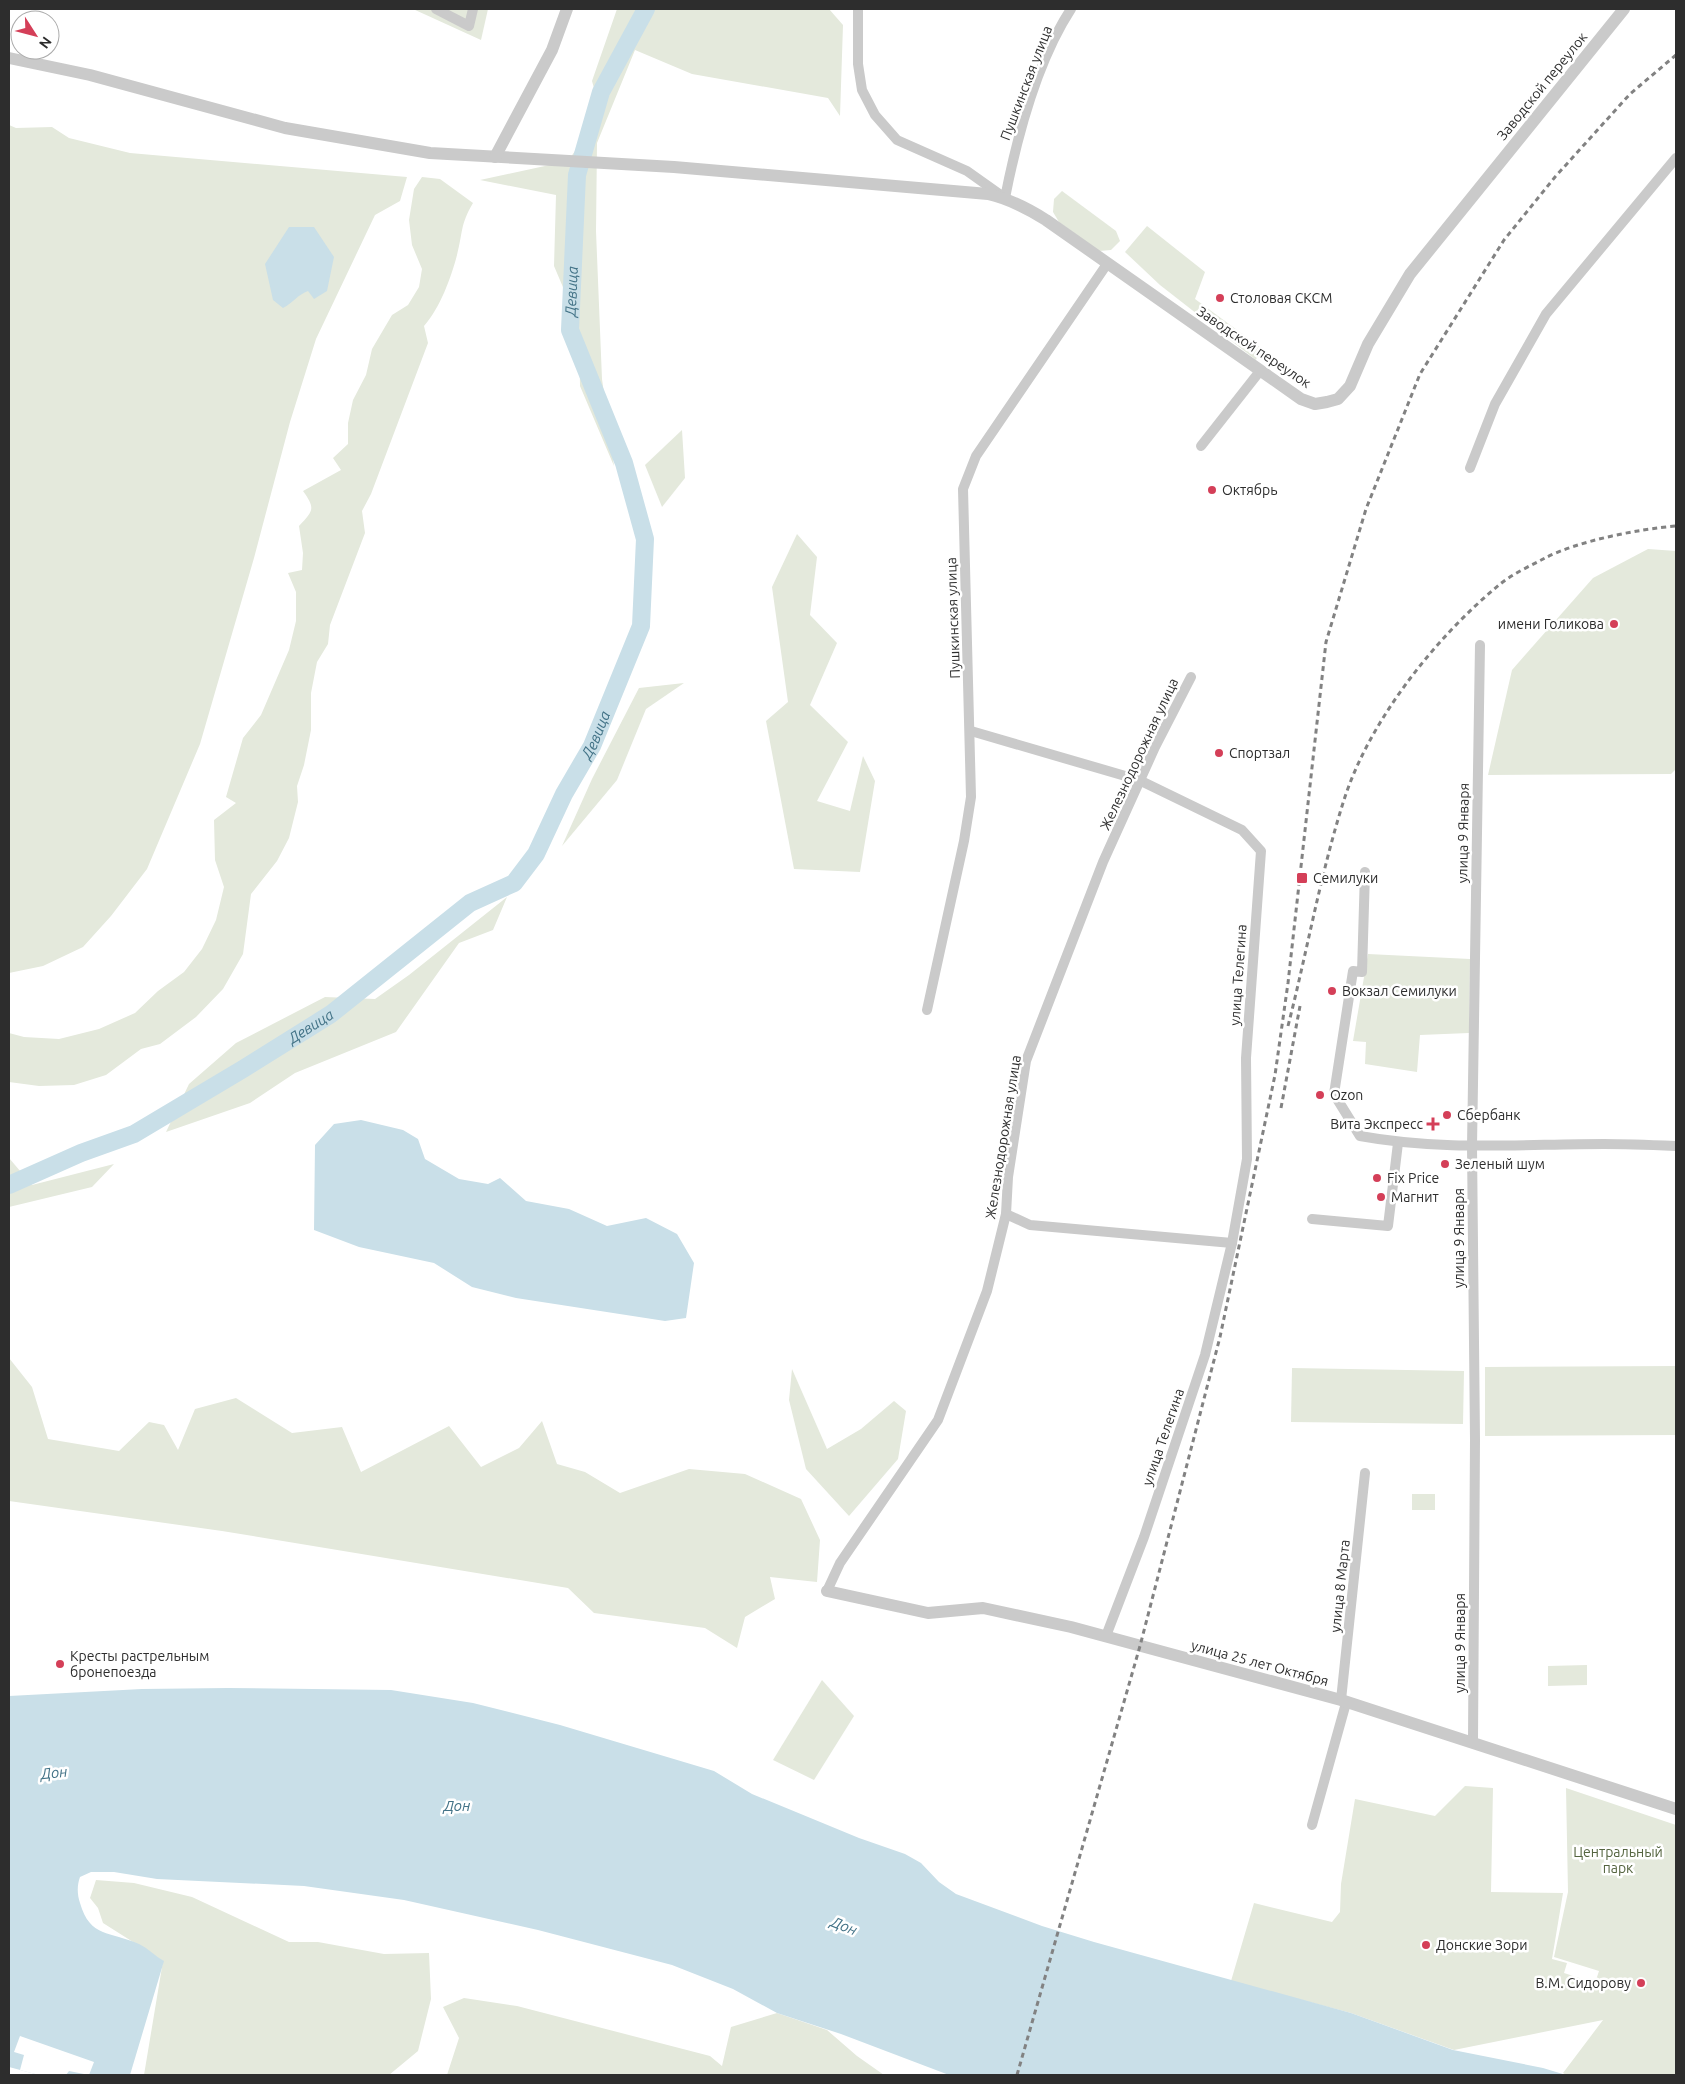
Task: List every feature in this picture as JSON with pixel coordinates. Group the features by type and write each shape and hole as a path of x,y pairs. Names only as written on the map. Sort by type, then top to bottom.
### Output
{"street":[{"path":"436,9 469,26 473,9"},
{"path":"495,157 552,50 567,9"},
{"path":"858,9 858,64 862,90 875,115 897,140 967,171 1005,198"},
{"name":"Пушкинская улица","path":"1005,198 1024,117 1046,60 1072,9"},
{"name":"Заводской переулок","path":"9,58 90,75 285,128 430,152 674,167 988,194 1005,198 1017,202 1046,220 1260,371 1301,399 1315,404 1338,399 1350,386 1368,344 1410,274 1624,9"},
{"path":"1470,468 1495,404 1546,314 1676,158"},
{"name":"Пушкинская улица","path":"927,1010 971,797 971,731 963,489 976,456 1107,264"},
{"path":"1201,446 1260,371"},
{"name":"улица 9 Января","path":"1473,1741 1475,1430 1472,1146 1480,645"},
{"name":"Железнодорожная улица","path":"827,1590 840,1562 938,1420 987,1291 1006,1214 1008,1178 1026,1061 1104,862 1140,780 1191,677"},
{"name":"улица Телегина","path":"971,731 1140,780 1242,830 1262,851 1246,1058 1247,1159 1232,1243 1205,1355 1144,1537 1106,1636"},
{"path":"1365,872 1362,972 1353,971 1334,1094 1360,1136 1398,1143 1472,1146 1605,1144 1676,1146"},
{"path":"1312,1220 1388,1226 1398,1143"},
{"path":"1006,1214 1030,1225 1232,1243"},
{"name":"улица 8 Марта","path":"1312,1825 1344,1701 1365,1473"},
{"name":"улица 25 лет Октября","path":"827,1590 928,1613 982,1608 1106,1636 1344,1701 1473,1741 1676,1809"}],"green space":[{"path":"413,9 488,9 481,40"},
{"path":"617,9 829,9 843,25 840,116 828,98 692,74 635,50 597,143 596,231 602,379 614,466 580,386 579,325 554,266 556,195 480,180 568,161 601,114 592,81"},
{"path":"9,125 16,128 52,127 69,138 130,153 407,177 400,201 375,215 316,339 290,422 254,558 200,744 147,869 111,916 83,947 43,966 9,973"},
{"path":"422,177 440,179 473,203 464,223 448,283 435,311 424,326 428,343 371,494 362,511 365,533 330,625 328,644 317,662 311,693 311,730 304,765 297,786 298,802 289,838 277,861 251,894 243,954 223,989 196,1017 160,1044 141,1049 106,1075 74,1085 39,1086 9,1082 9,1033 24,1037 59,1039 99,1029 135,1013 158,991 184,972 202,949 216,920 224,887 215,860 214,820 236,803 226,797 243,738 261,715 289,650 296,621 296,592 288,573 302,570 303,553 299,526 311,510 310,502 303,491 341,470 333,458 348,444 348,423 353,400 366,375 372,349 392,315 408,305 419,287 422,269 412,245 409,220 414,189"},
{"path":"1062,191 1116,231 1120,241 1111,250 1099,251 1059,222 1053,212 1054,199"},
{"path":"1147,226 1205,272 1195,299 1260,347 1256,360 1160,285 1125,252"},
{"path":"682,430 685,478 662,507 645,465"},
{"path":"797,534 817,557 810,615 837,643 810,705 848,742 817,801 850,811 863,756 875,781 860,872 794,869 766,721 788,702 772,587"},
{"name":"имени Голикова","path":"1648,549 1676,551 1676,769 1671,774 1488,775 1512,670 1593,578"},
{"path":"684,683 646,709 617,780 562,846 592,779 639,688"},
{"path":"507,897 493,930 459,943 396,1032 295,1073 250,1103 166,1132 189,1084 236,1043 325,997 375,999 409,975"},
{"path":"1368,954 1470,959 1469,1033 1420,1035 1417,1072 1365,1064 1366,1042 1353,1041"},
{"path":"9,1158 32,1185 114,1164 92,1187 9,1207"},
{"path":"9,1358 32,1387 48,1439 119,1451 149,1422 164,1425 178,1450 195,1409 236,1398 292,1433 342,1427 361,1472 449,1426 481,1467 519,1448 542,1421 557,1464 585,1472 620,1493 689,1469 745,1474 801,1499 820,1540 817,1582 770,1577 775,1599 745,1617 737,1648 705,1628 594,1613 568,1588 222,1531 9,1501"},
{"path":"1676,1366 1676,1435 1485,1436 1485,1367"},
{"path":"1292,1368 1464,1371 1463,1424 1291,1422"},
{"path":"792,1369 827,1449 861,1429 894,1401 906,1411 898,1459 849,1516 806,1469 789,1400"},
{"path":"1412,1494 1435,1494 1435,1510 1412,1510"},
{"path":"1587,1665 1587,1685 1548,1686 1548,1666"},
{"path":"822,1680 854,1716 814,1780 773,1760"},
{"name":"Центральный парк","path":"1465,1786 1493,1788 1491,1892 1563,1893 1552,1959 1567,1963 1564,1973 1595,1983 1599,1971 1554,1957 1568,1892 1566,1788 1676,1825 1676,2075 1566,2075 1563,2073 1603,2020 1454,2050 1351,2013 1231,1981 1254,1903 1332,1922 1340,1912 1341,1884 1355,1799 1435,1816"},
{"path":"96,1880 134,1883 192,1897 289,1942 318,1942 384,1954 429,1953 431,1999 418,2051 389,2075 144,2075 163,1961 103,1923 98,1908 90,1898"},
{"path":"464,1998 517,2006 710,2056 722,2066 731,2027 777,2013 827,2030 857,2056 884,2075 447,2075 459,2038 443,2007"}],"water":[{"path":"289,227 314,227 334,257 327,291 314,299 308,291 283,308 273,300 265,264"},
{"path":"361,1120 403,1130 418,1139 425,1159 459,1179 488,1184 500,1178 526,1201 569,1209 607,1226 646,1218 677,1234 694,1263 686,1318 665,1321 516,1298 472,1287 434,1263 359,1247 314,1230 315,1145 334,1124"},
{"name":"Дон","path":"142,1689 391,1690 473,1703 560,1725 714,1771 752,1794 859,1838 905,1854 921,1863 939,1882 956,1894 1042,1926 1351,2013 1453,2050 1543,2068 1566,2075 949,2075 841,2034 777,2013 733,1989 672,1965 538,1930 404,1900 304,1886 157,1879 114,1872 91,1872 80,1877 78,1893 84,1914 95,1928 139,1944 164,1961 130,2075 39,2075 9,2067 9,1696"}],"pier":[{"path":"20,2036 94,2062 89,2075 69,2071 66,2075 39,2075 20,2070 24,2055 14,2052"}],"waterway":[{"name":"Девица","path":"9,1185 81,1153 134,1134 331,1014 470,903 514,883 536,854 564,794 592,746 641,626 645,539 624,463 570,330 577,175 601,92 646,9"}],"railway":[{"path":"1017,2075 1140,1646 1220,1337 1275,1075 1288,983 1326,642 1366,509 1420,374 1504,240 1555,177 1630,94 1676,55"},
{"path":"1288,1026 1327,858 1343,803 1354,773 1369,742 1386,712 1406,684 1451,630 1475,606 1515,574 1545,558 1574,546 1627,533 1676,526"},
{"path":"1281,1108 1300,1006"}],"place":[{"name":"Столовая СКСМ","path":"1220,298"},
{"name":"Октябрь","path":"1212,490"},
{"name":"имени Голикова","path":"1614,624"},
{"name":"Спортзал","path":"1219,753"},
{"name":"Семилуки","path":"1302,878"},
{"name":"Вокзал Семилуки","path":"1332,991"},
{"name":"Ozon","path":"1320,1095"},
{"name":"Сбербанк","path":"1447,1115"},
{"name":"Вита Экспресс","path":"1433,1124"},
{"name":"Зеленый шум","path":"1445,1164"},
{"name":"Fix Price","path":"1377,1178"},
{"name":"Магнит","path":"1381,1197"},
{"name":"Кресты растрельным бронепоезда","path":"60,1664"},
{"name":"Донские Зори","path":"1426,1945"},
{"name":"В.М. Сидорову","path":"1641,1983"}]}
